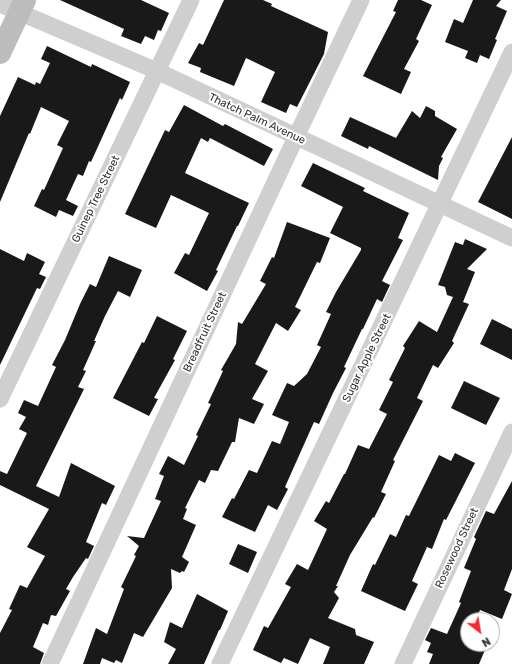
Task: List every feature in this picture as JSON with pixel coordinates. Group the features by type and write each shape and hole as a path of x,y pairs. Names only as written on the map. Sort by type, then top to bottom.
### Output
{"main road":[{"path":"0,53 22,7"}],"street":[{"name":"Guinep Tree Street","path":"0,399 191,0"},
{"name":"Breadfruit Street","path":"50,664 361,0"},
{"name":"Thatch Palm Avenue","path":"0,4 22,7 420,196 441,204 512,238"},
{"name":"Sugar Apple Street","path":"220,664 441,204 512,52"},
{"name":"Rosewood Street","path":"403,664 512,432"}],"building":[{"path":"60,0 141,0 169,13 161,31 158,30 154,40 145,36 141,44 121,36 124,29"},
{"path":"224,0 263,0 272,4 271,6 328,32 324,54 297,107 290,104 286,113 261,102 275,72 246,58 234,86 200,72 201,68 188,63 199,43 203,45"},
{"path":"398,0 421,0 432,5 416,39 419,41 404,69 411,72 401,94 363,76 396,12 393,11"},
{"path":"473,0 501,0 496,6 507,11 495,39 497,40 489,59 480,55 477,63 465,58 468,51 445,42 454,19 463,23"},
{"path":"47,46 91,67 92,64 130,82 122,100 120,98 91,162 89,161 83,176 78,174 66,200 78,206 73,216 59,210 56,217 34,206 42,189 44,190 63,148 57,145 69,121 41,107 0,202 0,116 18,77 35,85 36,82 40,84 50,63 41,59"},
{"path":"184,105 223,126 225,124 273,149 264,166 210,138 208,142 201,138 185,173 249,203 216,270 218,271 207,291 174,273 185,253 189,255 209,213 171,195 156,228 125,214 165,130 169,132"},
{"path":"426,106 435,111 435,116 457,129 441,157 443,158 439,166 438,180 369,146 368,149 341,136 350,117 396,138 412,111 420,118"},
{"path":"512,137 512,219 478,202"},
{"path":"313,163 365,188 363,191 409,213 398,238 403,240 382,281 390,285 382,302 377,299 344,367 346,368 319,424 314,422 285,487 288,489 277,510 268,505 255,532 222,517 232,498 234,499 249,470 257,473 272,441 280,444 289,422 272,415 287,383 294,386 307,374 321,347 317,345 331,314 326,312 361,250 361,248 330,233 343,207 301,186"},
{"path":"287,222 330,238 320,263 317,262 295,307 301,310 288,331 276,323 255,364 268,371 252,399 264,404 254,424 239,418 235,442 232,442 218,471 211,470 205,483 199,480 185,508 187,509 183,519 196,525 182,557 189,562 184,572 182,571 180,573 171,569 172,588 143,637 134,633 122,663 116,660 114,663 102,658 100,664 83,664 96,628 107,634 124,589 121,587 136,556 134,555 139,546 127,536 144,538 161,501 155,499 164,476 159,474 168,456 184,465 211,404 208,403 223,371 221,370 236,344 238,322 242,324 266,284 260,281 272,257 274,258"},
{"path":"465,239 487,249 467,269 475,272 463,302 469,304 452,341 454,343 438,368 433,365 417,398 423,401 393,460 395,461 381,492 386,494 374,518 373,517 350,555 336,586 338,586 334,592 339,598 328,618 355,629 356,635 374,642 364,664 323,664 330,647 310,638 298,664 284,658 281,663 253,650 264,626 268,628 291,587 285,584 297,564 308,570 327,529 314,521 326,501 329,503 345,474 358,445 369,449 387,414 379,410 393,382 389,380 405,348 403,346 419,321 437,332 453,297 447,295 445,287 438,285 455,242 463,245"},
{"path":"0,249 24,261 27,253 45,262 39,274 46,277 40,289 37,288 0,365"},
{"path":"109,256 142,270 130,297 118,291 105,316 83,370 86,371 78,387 84,389 36,486 59,497 71,463 115,486 106,505 102,503 86,542 94,546 88,559 86,558 66,589 70,591 56,616 51,615 48,625 43,623 33,647 44,653 40,664 0,664 0,633 12,610 9,609 20,585 27,588 45,556 27,547 49,509 0,485 0,471 7,474 27,433 19,429 26,417 18,413 24,400 38,406 56,367 52,365 65,340 80,304 90,284 96,287"},
{"path":"157,316 187,331 173,359 175,360 154,398 158,399 149,416 113,398 142,342 144,343"},
{"path":"492,319 512,329 512,360 480,344"},
{"path":"464,381 500,398 486,425 451,408"},
{"path":"455,453 475,463 446,520 444,519 432,549 427,547 412,581 418,584 405,611 361,591 373,564 375,565 390,534 396,537 406,515 409,516 439,455 451,461"},
{"path":"512,481 512,569 504,590 512,594 502,619 500,618 500,612 485,612 480,610 479,612 460,612 460,652 484,652 479,664 429,664 433,654 427,652 431,643 425,640 431,628 447,634 461,603 459,602 471,571 464,568 476,539 474,537 486,511 494,514"},
{"path":"238,544 257,552 248,573 229,564"},
{"path":"197,594 228,611 204,664 168,664 176,649 164,642 170,622 182,628"}]}
